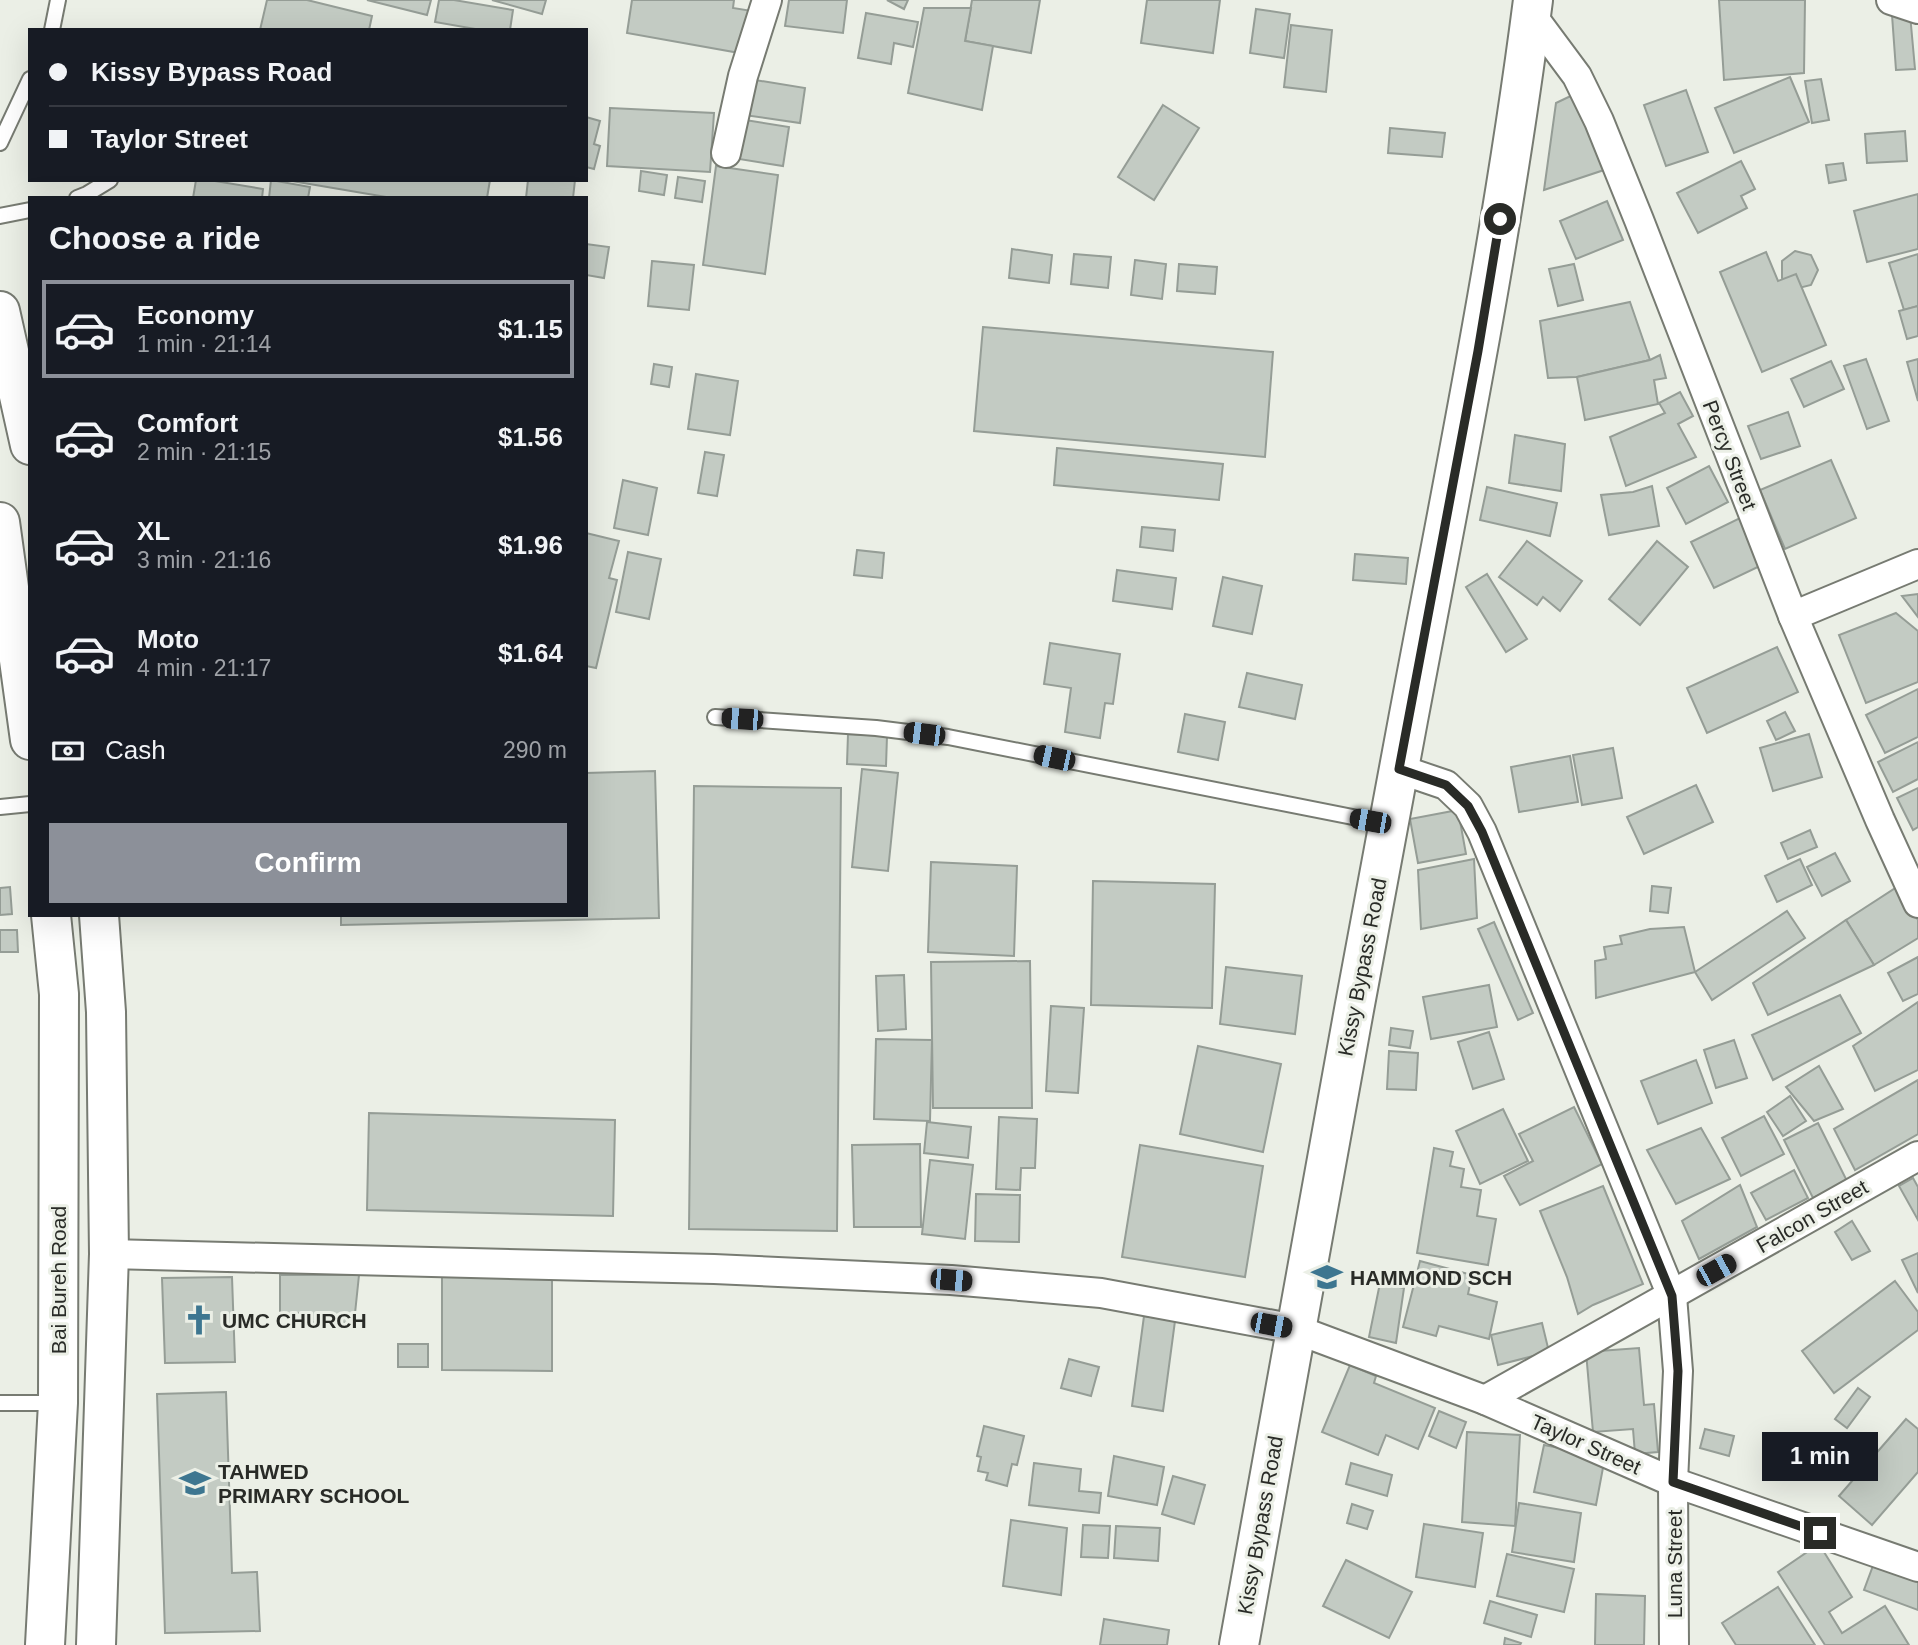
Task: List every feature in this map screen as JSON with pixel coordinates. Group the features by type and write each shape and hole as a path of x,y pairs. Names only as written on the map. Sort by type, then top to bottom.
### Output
{"main road":[{"name":"Kissy Bypass Road","path":"1239,1645 1345,1051 1478,351 1532,7"},
{"path":"0,311 15,350 28,432"},
{"path":"0,522 28,725"},
{"name":"Bai Bureh Road","path":"45,1645 58,1404 59,994 51,917"},
{"path":"96,1645 109,1254 106,1012 99,917"}],"street":[{"path":"726,153 743,76 766,0"},
{"path":"1891,0 1918,9"},
{"name":"Percy Street","path":"1532,7 1577,76 1599,121 1793,616 1918,902"},
{"path":"1793,616 1918,564"},
{"name":"Luna Street","path":"1399,769 1446,785 1468,806 1482,832 1672,1296 1678,1371 1673,1482 1674,1645"},
{"name":"Falcon Street","path":"1485,1400 1918,1156"},
{"name":"Taylor Street","path":"109,1254 714,1269 951,1280 1101,1293 1295,1329 1485,1400 1673,1482 1918,1567"}],"lane":[{"path":"52,28 58,0"},
{"path":"0,144 28,83"},
{"path":"82,196 107,182"},
{"path":"0,216 28,210"},
{"path":"715,717 876,728 948,737 1389,824"},
{"path":"0,807 28,804"},
{"path":"0,1402 58,1404"}],"building":[{"path":"267,0 307,0 372,16 369,28 260,28"},
{"path":"367,0 431,0 427,15"},
{"path":"439,0 513,10 510,28 470,28 435,22"},
{"path":"492,0 546,0 542,14"},
{"path":"632,0 734,0 733,8 752,11 745,54 627,33"},
{"path":"789,0 847,0 843,33 785,26"},
{"path":"887,0 908,0 904,9"},
{"path":"972,0 1040,0 1031,53 965,41"},
{"path":"1147,0 1220,0 1213,53 1141,43"},
{"path":"1719,0 1805,0 1804,73 1724,80"},
{"path":"924,8 971,8 965,41 993,46 982,110 908,93"},
{"path":"1256,9 1290,14 1284,58 1250,53"},
{"path":"866,13 918,22 913,47 894,43 891,64 858,58"},
{"path":"1910,14 1915,69 1896,70 1892,15"},
{"path":"1291,25 1332,30 1326,92 1284,87"},
{"path":"1790,77 1809,122 1734,153 1715,108"},
{"path":"749,79 805,88 800,123 744,115"},
{"path":"1821,79 1829,120 1812,123 1805,81"},
{"path":"1686,90 1708,152 1666,166 1644,105"},
{"path":"1577,93 1604,170 1544,190 1556,103"},
{"path":"1163,105 1199,128 1154,200 1118,177"},
{"path":"610,108 714,113 710,172 607,166"},
{"path":"588,118 600,121 594,144 600,146 594,169 588,168"},
{"path":"739,119 789,127 783,166 733,158"},
{"path":"1390,128 1445,133 1442,157 1388,153"},
{"path":"1905,131 1907,161 1867,163 1865,134"},
{"path":"1741,161 1755,189 1741,196 1747,208 1698,233 1677,193"},
{"path":"1843,163 1846,180 1829,183 1826,165"},
{"path":"716,166 778,175 765,274 703,265"},
{"path":"641,171 667,175 664,195 639,191"},
{"path":"678,177 705,181 702,202 675,198"},
{"path":"196,182 221,182 263,189 262,196 193,196"},
{"path":"271,182 310,187 308,196 269,196"},
{"path":"298,182 490,182 487,196 380,196"},
{"path":"528,182 575,182 573,196 526,196"},
{"path":"1918,194 1918,249 1867,262 1854,211"},
{"path":"1607,201 1623,240 1576,259 1560,221"},
{"path":"588,244 609,247 604,278 588,275"},
{"path":"1012,249 1052,255 1049,283 1009,278"},
{"path":"1795,251 1811,255 1818,270 1811,285 1795,289 1782,278 1782,261"},
{"path":"1766,252 1778,281 1796,274 1826,345 1762,372 1720,272"},
{"path":"1074,254 1111,257 1108,288 1071,284"},
{"path":"1918,254 1918,306 1904,310 1889,263"},
{"path":"1135,260 1166,264 1162,299 1131,295"},
{"path":"652,261 694,265 689,310 648,306"},
{"path":"1179,264 1217,267 1215,294 1177,291"},
{"path":"1574,264 1583,300 1558,306 1549,269"},
{"path":"1630,302 1650,360 1577,377 1548,378 1540,321"},
{"path":"1918,306 1918,336 1907,339 1899,311"},
{"path":"983,327 1273,352 1265,457 974,431"},
{"path":"1660,355 1666,378 1654,380 1658,404 1585,420 1577,377 1650,360"},
{"path":"1866,359 1889,421 1867,429 1844,366"},
{"path":"1918,359 1918,401 1907,362"},
{"path":"1831,361 1844,389 1804,407 1791,379"},
{"path":"654,364 672,367 669,387 651,384"},
{"path":"696,374 738,381 730,435 688,429"},
{"path":"1680,392 1693,416 1678,424 1696,457 1626,486 1610,437 1665,413 1659,403"},
{"path":"1788,412 1800,446 1761,459 1748,426"},
{"path":"1515,435 1565,444 1561,491 1509,483"},
{"path":"1057,448 1223,464 1219,500 1054,485"},
{"path":"705,452 724,455 717,496 698,493"},
{"path":"1831,460 1856,518 1785,549 1760,490"},
{"path":"1709,466 1728,502 1686,524 1667,488"},
{"path":"623,480 657,488 648,535 614,528"},
{"path":"1652,486 1659,526 1609,535 1601,495 1633,492"},
{"path":"1487,487 1557,503 1550,536 1480,520"},
{"path":"1740,518 1762,565 1714,588 1691,542"},
{"path":"1142,527 1175,530 1173,551 1140,547"},
{"path":"588,533 619,541 609,578 617,580 596,668 588,666"},
{"path":"1527,541 1582,581 1560,611 1543,597 1537,605 1499,577"},
{"path":"1657,541 1688,567 1640,625 1609,599"},
{"path":"857,550 884,553 882,578 854,575"},
{"path":"628,552 661,559 649,619 616,612"},
{"path":"1355,554 1408,558 1406,584 1353,580"},
{"path":"1117,570 1176,578 1172,609 1113,601"},
{"path":"1487,574 1527,639 1506,652 1466,587"},
{"path":"1223,577 1262,586 1252,634 1213,626"},
{"path":"1918,594 1918,617 1902,596"},
{"path":"1896,613 1918,631 1918,682 1866,703 1839,635"},
{"path":"1050,643 1120,654 1113,704 1105,703 1100,738 1065,732 1071,688 1044,684"},
{"path":"1777,647 1798,692 1707,733 1687,688"},
{"path":"1247,673 1302,685 1295,719 1239,707"},
{"path":"1918,689 1918,737 1885,753 1866,715"},
{"path":"1785,712 1795,731 1776,740 1767,721"},
{"path":"1185,714 1225,722 1218,760 1178,752"},
{"path":"848,734 887,736 886,766 847,764"},
{"path":"1809,734 1822,777 1773,791 1760,748"},
{"path":"1918,742 1918,779 1893,792 1878,762"},
{"path":"1613,748 1622,798 1582,805 1573,755"},
{"path":"1570,756 1578,802 1519,812 1511,767"},
{"path":"862,769 898,773 888,871 852,867"},
{"path":"655,771 659,918 341,925 341,917 588,917 588,773"},
{"path":"1696,785 1713,822 1644,854 1627,817"},
{"path":"694,786 841,788 837,1231 689,1229"},
{"path":"1918,788 1918,827 1913,830 1897,798"},
{"path":"1458,810 1466,854 1418,863 1410,819"},
{"path":"1810,830 1817,847 1788,859 1781,843"},
{"path":"1835,853 1850,881 1822,896 1807,867"},
{"path":"1474,859 1477,918 1421,929 1418,870"},
{"path":"1800,859 1812,885 1777,902 1765,876"},
{"path":"931,862 1017,866 1014,956 928,952"},
{"path":"1093,881 1215,884 1212,1008 1091,1005"},
{"path":"1652,886 1671,888 1668,913 1650,911"},
{"path":"10,887 12,914 0,915 0,888"},
{"path":"1897,887 1918,920 1918,938 1874,965 1846,920"},
{"path":"1787,911 1805,938 1712,1000 1695,972"},
{"path":"1846,920 1874,965 1768,1015 1753,983"},
{"path":"1494,922 1533,1013 1518,1020 1478,929"},
{"path":"1684,927 1695,972 1596,998 1595,961 1606,959 1604,947 1622,944 1620,936 1650,929"},
{"path":"0,930 17,930 18,952 0,952"},
{"path":"1918,957 1918,994 1903,1001 1888,973"},
{"path":"1030,961 1032,1108 933,1108 931,962"},
{"path":"1226,967 1302,976 1295,1034 1220,1024"},
{"path":"904,975 906,1029 878,1031 876,976"},
{"path":"1489,985 1497,1027 1431,1039 1423,997"},
{"path":"1840,995 1861,1033 1773,1080 1752,1035"},
{"path":"1918,1002 1918,1070 1875,1091 1853,1046"},
{"path":"1051,1006 1084,1008 1078,1093 1046,1091"},
{"path":"1391,1028 1413,1031 1410,1048 1389,1045"},
{"path":"1489,1032 1504,1079 1473,1089 1458,1042"},
{"path":"876,1039 932,1040 930,1121 874,1119"},
{"path":"1734,1040 1747,1078 1716,1088 1704,1050"},
{"path":"1198,1046 1281,1064 1263,1152 1180,1134"},
{"path":"1389,1051 1418,1053 1416,1090 1387,1089"},
{"path":"1696,1060 1712,1103 1658,1124 1641,1081"},
{"path":"1819,1066 1843,1109 1814,1121 1786,1087"},
{"path":"1918,1080 1918,1134 1855,1170 1834,1129"},
{"path":"1790,1096 1806,1121 1783,1136 1767,1112"},
{"path":"1574,1107 1602,1164 1520,1205 1504,1176 1533,1161 1519,1134"},
{"path":"1503,1109 1528,1161 1480,1184 1456,1131"},
{"path":"369,1113 615,1120 613,1216 367,1210"},
{"path":"1764,1116 1784,1154 1741,1176 1722,1138"},
{"path":"999,1117 1037,1119 1035,1168 1021,1168 1020,1190 996,1189"},
{"path":"927,1122 971,1127 968,1158 924,1153"},
{"path":"1818,1123 1847,1181 1813,1198 1784,1140"},
{"path":"1701,1128 1730,1179 1676,1204 1647,1150"},
{"path":"920,1144 921,1227 854,1227 852,1145"},
{"path":"1140,1145 1263,1166 1245,1277 1122,1257"},
{"path":"1434,1148 1453,1152 1450,1166 1464,1169 1461,1187 1481,1190 1477,1216 1496,1219 1488,1265 1417,1253"},
{"path":"930,1160 973,1165 965,1239 922,1234"},
{"path":"1794,1170 1808,1198 1766,1220 1751,1193"},
{"path":"1913,1178 1918,1187 1918,1220 1899,1186"},
{"path":"1740,1185 1757,1227 1699,1259 1682,1221"},
{"path":"1603,1186 1643,1284 1578,1314 1567,1277 1540,1211"},
{"path":"976,1194 1020,1195 1019,1242 975,1241"},
{"path":"1852,1221 1870,1251 1852,1260 1835,1232"},
{"path":"1918,1253 1918,1293 1902,1260"},
{"path":"1420,1261 1472,1275 1468,1294 1497,1302 1489,1339 1439,1326 1436,1336 1403,1327"},
{"path":"442,1272 552,1273 552,1371 442,1370"},
{"path":"280,1275 359,1275 354,1323 309,1322 308,1313 280,1313"},
{"name":"UMC CHURCH","path":"232,1277 235,1362 165,1363 162,1278"},
{"path":"1895,1281 1918,1312 1918,1330 1834,1393 1802,1351"},
{"path":"1380,1283 1404,1288 1396,1343 1369,1337"},
{"path":"1144,1316 1175,1321 1163,1411 1132,1406"},
{"path":"1542,1323 1549,1352 1498,1365 1491,1335"},
{"path":"398,1344 428,1344 428,1367 398,1367"},
{"path":"1639,1348 1644,1405 1654,1404 1658,1452 1635,1454 1633,1429 1593,1432 1586,1352"},
{"path":"1069,1359 1099,1367 1091,1396 1061,1388"},
{"path":"1350,1365 1376,1376 1374,1383 1435,1408 1418,1449 1386,1435 1378,1455 1322,1432"},
{"path":"1858,1388 1870,1397 1847,1428 1835,1419"},
{"name":"TAHWED PRIMARY SCHOOL","path":"226,1392 232,1573 257,1572 260,1631 165,1633 157,1394"},
{"path":"1439,1411 1466,1422 1456,1448 1429,1436"},
{"path":"1906,1419 1918,1429 1918,1472 1872,1525 1839,1496"},
{"path":"984,1426 1024,1436 1017,1465 1012,1464 1007,1486 986,1480 988,1473 978,1471 981,1457 977,1456"},
{"path":"1705,1429 1734,1436 1729,1456 1700,1448"},
{"path":"1467,1432 1520,1435 1515,1526 1462,1522"},
{"path":"1544,1445 1605,1457 1596,1505 1534,1492"},
{"path":"1114,1456 1164,1467 1157,1505 1108,1496"},
{"path":"1034,1463 1081,1469 1079,1491 1101,1493 1099,1513 1029,1505"},
{"path":"1351,1463 1392,1475 1387,1496 1346,1484"},
{"path":"1173,1476 1205,1485 1194,1524 1162,1514"},
{"path":"1519,1503 1581,1513 1574,1562 1512,1552"},
{"path":"1352,1504 1373,1511 1367,1529 1347,1523"},
{"path":"1011,1520 1067,1528 1061,1595 1003,1586"},
{"path":"1424,1524 1483,1533 1475,1587 1416,1577"},
{"path":"1083,1525 1110,1526 1108,1558 1081,1557"},
{"path":"1116,1526 1160,1528 1158,1561 1114,1558"},
{"path":"1819,1544 1852,1597 1829,1612 1842,1633 1885,1606 1909,1645 1825,1645 1778,1572"},
{"path":"1507,1554 1574,1569 1564,1612 1497,1596"},
{"path":"1877,1555 1918,1571 1918,1610 1864,1590"},
{"path":"1346,1560 1412,1592 1389,1638 1323,1606"},
{"path":"1778,1587 1815,1645 1736,1645 1722,1623"},
{"path":"1596,1594 1645,1596 1644,1645 1595,1645"},
{"path":"1490,1601 1537,1615 1531,1637 1484,1623"},
{"path":"1104,1619 1169,1630 1167,1645 1100,1645"},
{"path":"1505,1638 1521,1643 1504,1645"}],"place":[{"name":"HAMMOND SCH","path":"1327,1277"},
{"name":"UMC CHURCH","path":"199,1320"},
{"name":"TAHWED PRIMARY SCHOOL","path":"195,1483"}],"route":[{"path":"1500,219 1478,351 1399,769 1446,785 1468,806 1482,832 1672,1296 1678,1371 1673,1482 1820,1533"}]}
